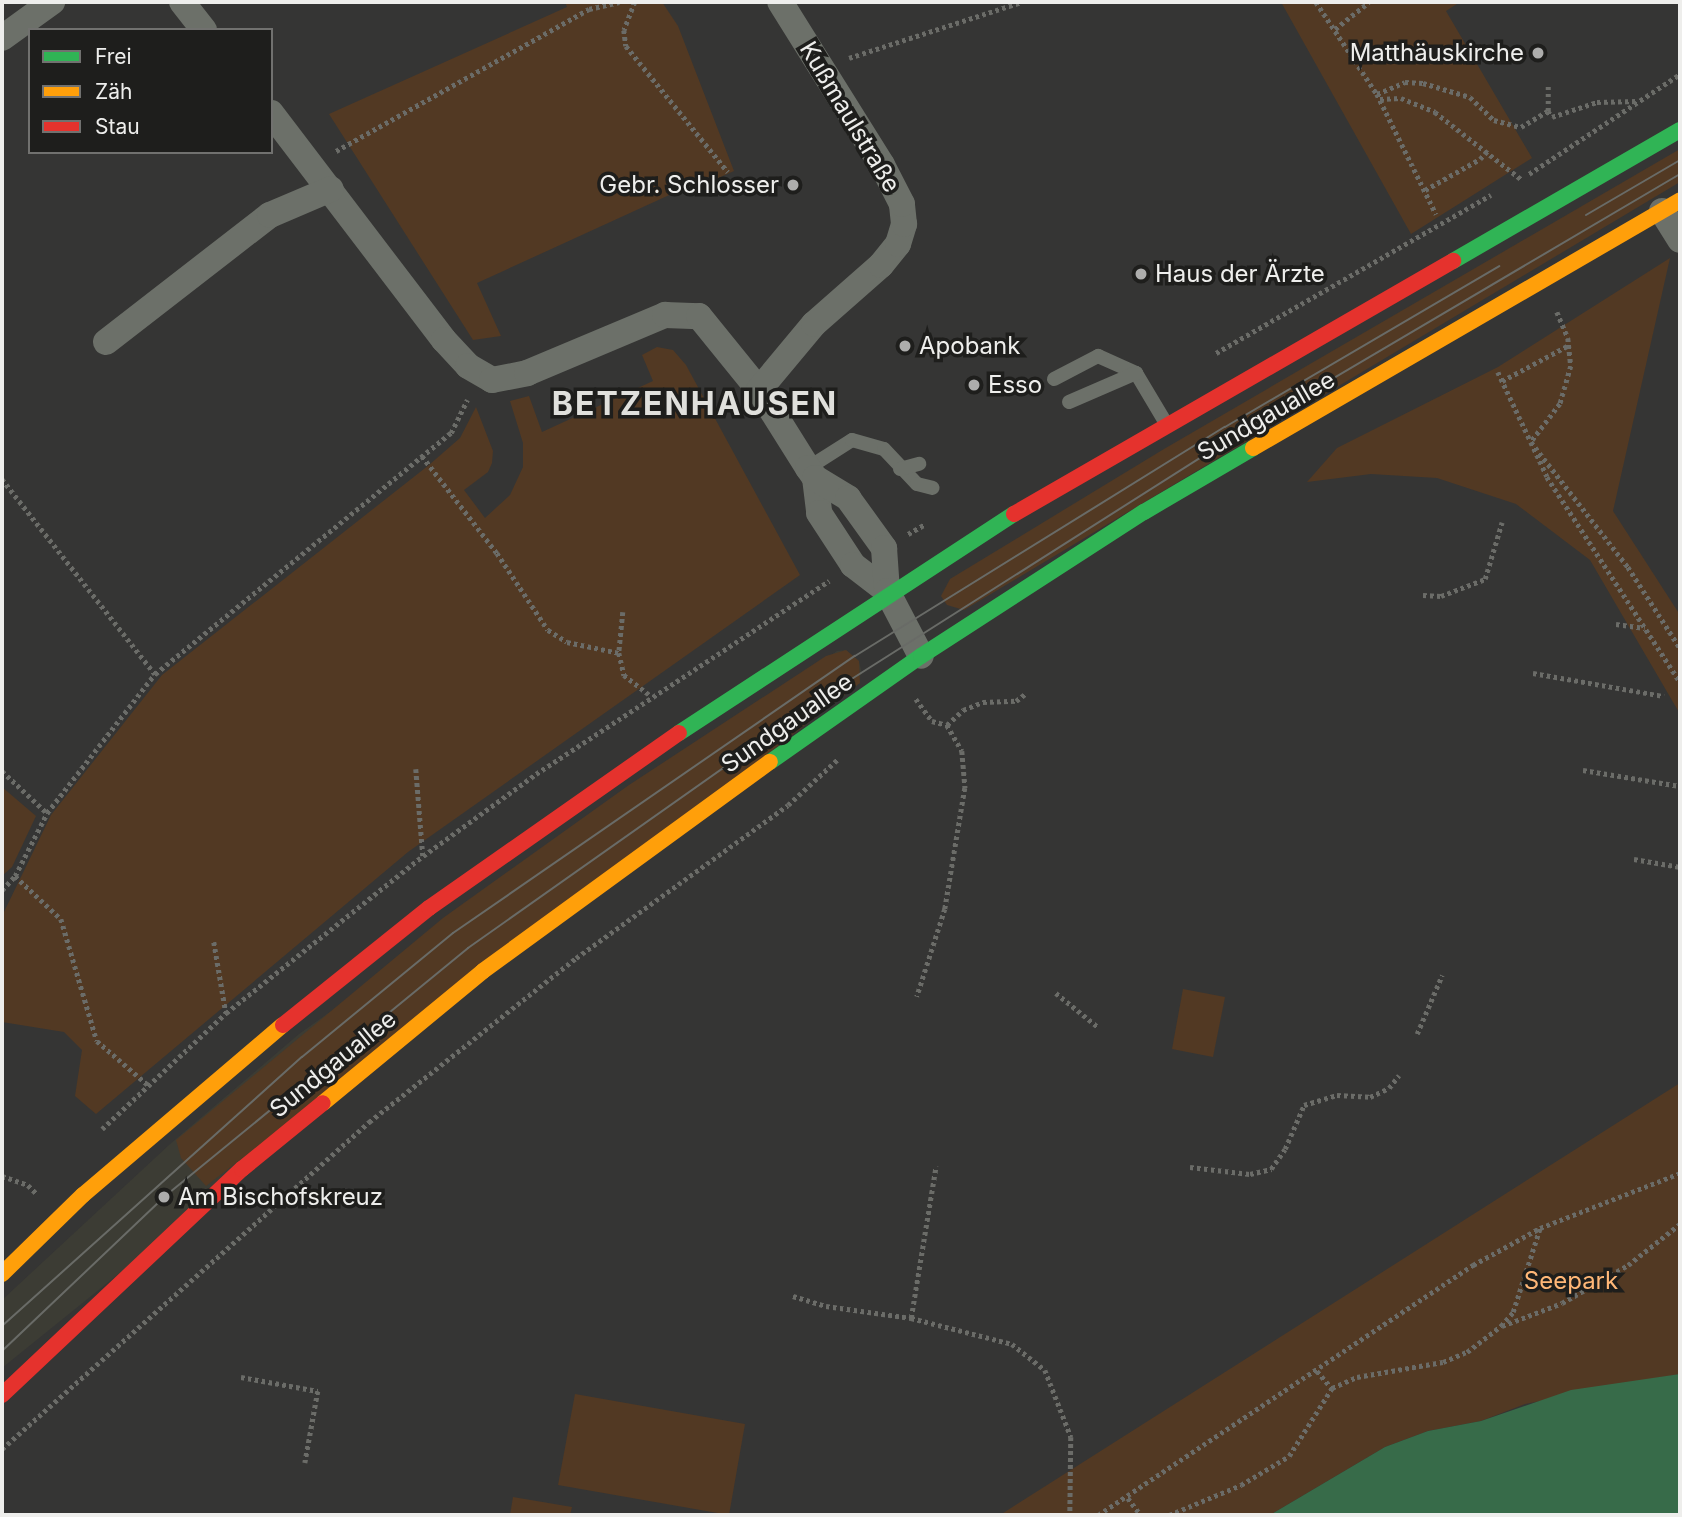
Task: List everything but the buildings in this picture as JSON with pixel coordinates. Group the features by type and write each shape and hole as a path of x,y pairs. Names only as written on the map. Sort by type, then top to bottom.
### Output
{"street":[{"path":"2,38 52,2"},
{"path":"182,2 202,28"},
{"name":"Kußmaulstraße","path":"760,390 814,324 881,265 898,244 904,224 902,204 882,165 780,2"},
{"path":"273,115 313,164 444,340 480,374 492,380 512,379 666,314 699,316 713,329 760,390 811,473 825,522 853,565 887,592 921,656"},
{"name":"Sundgauallee","path":"2,1274 83,1195 429,908 555,816 887,592 1680,130"},
{"path":"106,342 270,215 331,189"},
{"path":"1671,206 1680,240"},
{"name":"Sundgauallee","path":"2,1395 242,1169 361,1069 627,863 921,656 1144,512 1671,206"}],"lane":[{"path":"1054,379 1098,356 1136,373 1168,426"},
{"path":"1069,402 1136,373"},
{"path":"811,473 852,440 884,449 917,484 933,488"},
{"path":"900,469 919,464"}],"path":[{"path":"313,164 589,9 619,2"},
{"path":"635,2 624,30 626,46 728,172"},
{"path":"821,67 1021,2"},
{"path":"1316,2 1379,96 1436,214"},
{"path":"1335,29 1369,2"},
{"path":"1379,96 1405,82 1423,83 1470,97 1506,125 1521,127 1548,111"},
{"path":"1548,86 1548,111 1552,117 1597,102 1639,101"},
{"path":"1379,96 1401,98 1435,111 1488,150 1521,179"},
{"path":"1425,190 1480,159 1488,150"},
{"path":"1544,318 1567,304"},
{"path":"1531,442 1560,404 1571,366 1569,345 1556,312"},
{"path":"1502,381 1569,345"},
{"path":"1498,372 1547,477 1680,681"},
{"path":"2,890 15,876 47,813 155,674 451,433 480,374"},
{"path":"1531,442 1628,567 1680,649"},
{"path":"422,456 497,552 548,630 567,642 619,653"},
{"path":"2,479 155,674"},
{"path":"1423,595 1441,596 1485,579 1502,522"},
{"path":"622,612 619,653 624,675 651,696"},
{"path":"1616,624 1646,628"},
{"path":"1533,673 1664,696"},
{"path":"904,701 913,694 933,721 947,725 962,751 965,788 945,909 916,997"},
{"path":"947,725 963,710 983,702 1016,701 1025,694"},
{"path":"2,1449 369,1122 576,958 788,805 842,755"},
{"path":"416,769 423,856"},
{"path":"2,771 47,813"},
{"path":"1583,771 1680,786"},
{"path":"1634,859 1680,867"},
{"path":"15,876 61,919 97,1041 148,1085"},
{"path":"214,942 226,1013"},
{"path":"1417,1034 1442,975"},
{"path":"1056,993 1098,1027"},
{"path":"1190,1167 1250,1174 1271,1169 1286,1149 1304,1105 1337,1095 1370,1097 1389,1088 1399,1074"},
{"path":"911,1318 936,1166"},
{"path":"1098,1515 1128,1498 1473,1265 1540,1228 1680,1173"},
{"path":"2,1176 36,1193"},
{"path":"1501,1326 1573,1297 1628,1265 1680,1224"},
{"path":"1169,1515 1241,1485 1289,1456 1332,1388 1357,1377 1443,1362 1467,1352 1501,1326 1513,1312 1540,1228"},
{"path":"793,1296 826,1306 911,1318 1012,1344 1045,1370 1071,1437 1070,1515"},
{"path":"1317,1371 1332,1388"},
{"path":"240,1377 318,1391 305,1463"},
{"path":"1128,1498 1141,1515"}],"shaded area":[{"path":"846,650 859,661 862,674 2,1368 2,1300 169,1145 299,1034 837,651"},
{"path":"1680,1374 1680,1515 1270,1515 1385,1447 1428,1431 1481,1421 1571,1390"}],"green space":[{"path":"565,2 662,2 678,26 734,171 716,179 713,175 477,283 501,336 473,340 329,114 567,7"},
{"path":"1281,2 1460,2 1446,11 1532,158 1411,234"},
{"path":"1680,149 1680,182 964,610 947,605 941,596 950,579 1164,449"},
{"path":"1670,258 1613,511 1680,615 1680,714 1590,560 1516,504 1437,478 1371,474 1307,482 1337,448 1498,367"},
{"path":"657,347 673,350 686,365 800,575 408,852 96,1114 75,1096 82,1050 64,1032 2,1022 2,916 51,815 162,675 429,465 460,438 476,407 493,451 492,463 488,472 464,490 485,518 510,495 523,467 523,443 510,401 529,396 542,432 653,381 642,355"},
{"path":"846,650 859,661 860,683 206,1186 181,1158 176,1140 443,918 629,785 826,656"},
{"path":"2,787 36,816 12,867 2,876"},
{"path":"1183,989 1225,997 1213,1057 1172,1049"},
{"name":"Seepark","path":"1680,1083 1680,1374 1525,1404 1481,1421 1428,1431 1385,1447 1270,1515 1000,1515"},
{"path":"575,1394 745,1424 729,1515 558,1485"},
{"path":"513,1497 572,1507 570,1515 510,1515"}],"tram line":[{"path":"1586,215 1680,160"},
{"path":"2,1351 164,1197 468,948 828,694 1232,438 1680,174"},
{"path":"2,1326 302,1057 453,933 855,656 1225,427 1499,266"}],"traffic: fast":[{"path":"1453,261 1680,130"},
{"path":"770,762 921,656 1144,512 1253,448"},
{"path":"679,733 1014,514"}],"traffic: slow":[{"path":"1253,448 1680,200"},
{"path":"323,1103 483,971 770,762"},
{"path":"2,1274 83,1195 283,1025"}],"traffic: jam":[{"path":"1014,514 1453,261"},
{"path":"283,1025 429,908 679,733"},
{"path":"2,1395 242,1169 323,1103"}],"place":[{"name":"Matthäuskirche","path":"1538,53"},
{"name":"Gebr. Schlosser","path":"793,185"},
{"name":"Haus der Ärzte","path":"1141,274"},
{"name":"Apobank","path":"905,346"},
{"name":"Esso","path":"974,385"},
{"name":"Am Bischofskreuz","path":"164,1197"}],"district":[{"name":"BETZENHAUSEN","path":"695,404"}]}
